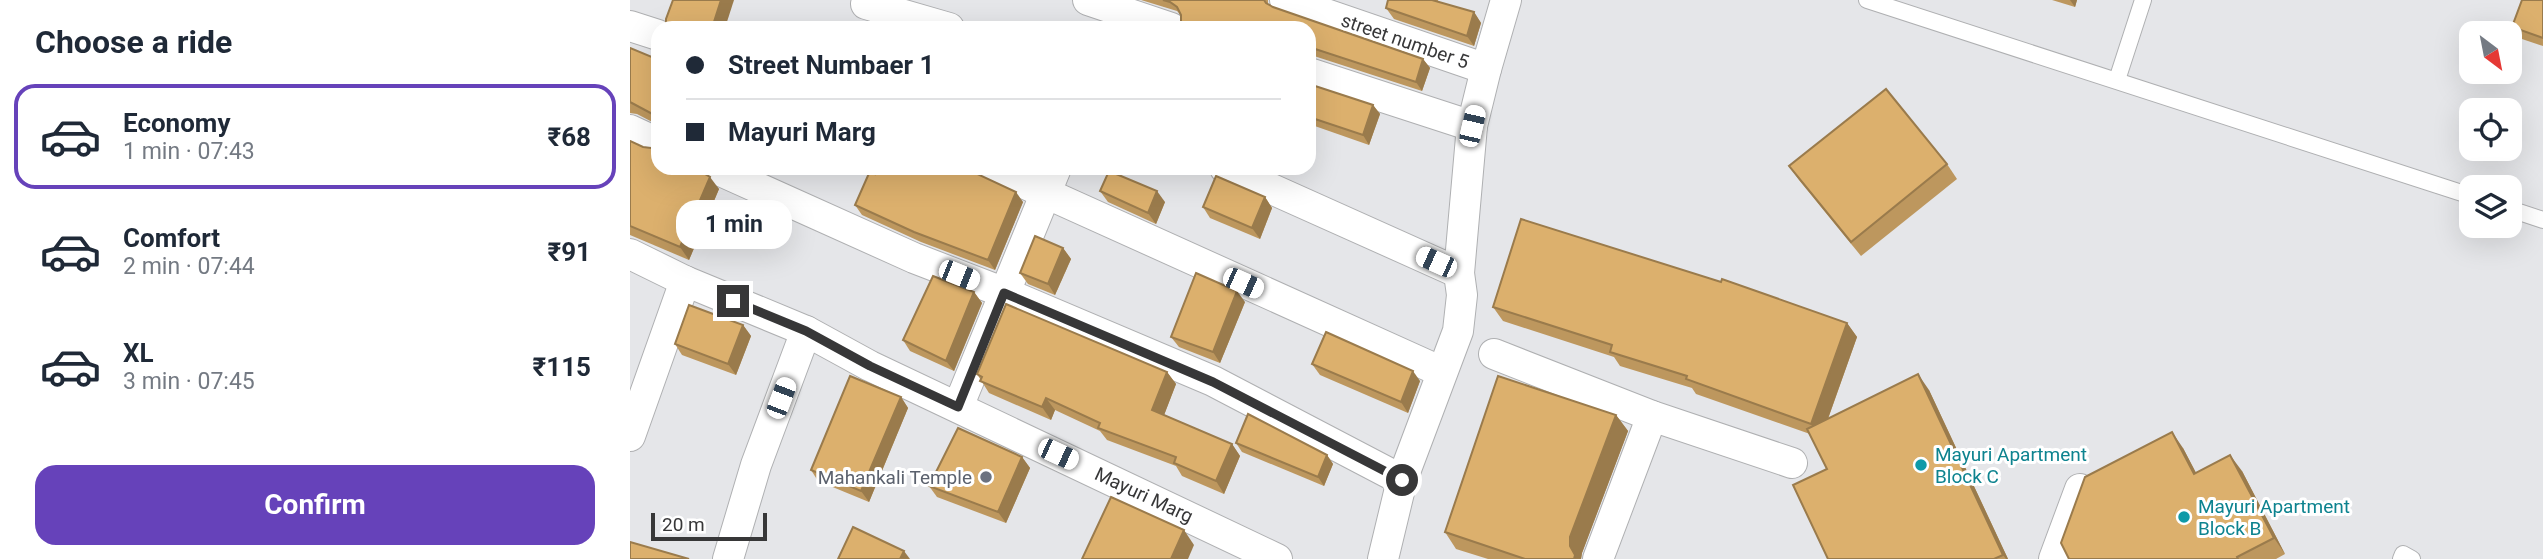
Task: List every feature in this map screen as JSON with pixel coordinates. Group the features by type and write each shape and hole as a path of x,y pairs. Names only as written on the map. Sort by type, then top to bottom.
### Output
{"street":[{"path":"1088,0 1150,21"},
{"name":"street number 5","path":"1285,0 1486,69"},
{"path":"1383,559 1402,480 1458,331 1462,295 1459,272 1472,126 1506,0"},
{"path":"866,4 924,21"},
{"path":"630,26 651,34"},
{"path":"1316,75 1472,126"},
{"path":"630,131 651,140"},
{"path":"730,175 914,258 1004,293 1213,382 1402,480"},
{"path":"1022,175 1050,181 1442,372"},
{"path":"1241,175 1459,272"},
{"path":"958,407 1050,181"},
{"name":"Mayuri Marg","path":"630,254 685,281 806,331 870,366 1263,556"},
{"path":"630,436 685,281"},
{"path":"728,559 756,465 806,331"},
{"path":"1494,354 1652,415 1792,463"},
{"path":"1598,559 1652,415"},
{"path":"2054,559 2080,489"}],"lane":[{"path":"1867,0 2459,192"},
{"path":"2117,80 2143,0"},
{"path":"2522,213 2543,220"},
{"path":"2401,559 2403,555 2412,559"}],"building":[{"path":"673,0 721,0 714,21 666,19"},
{"path":"1163,0 1264,0 1273,7 1313,21 1181,21 1177,7"},
{"path":"1388,0 1432,0 1474,12 1467,36 1386,8"},
{"path":"2522,0 2543,0 2543,38 2522,31 2522,21 2514,21"},
{"path":"1316,22 1423,59 1416,82 1316,49"},
{"path":"630,48 651,57 651,113 630,102"},
{"path":"1316,86 1373,105 1363,135 1316,119"},
{"path":"1886,89 1947,164 1851,242 1789,166"},
{"path":"630,141 651,148 651,175 710,177 680,247 630,226"},
{"path":"868,175 979,175 1016,192 988,260 914,232 855,205"},
{"path":"1107,175 1119,175 1157,191 1148,213 1100,191"},
{"path":"1216,176 1265,197 1252,228 1203,207"},
{"path":"1521,219 1721,282 1722,279 1847,323 1811,424 1686,379 1687,376 1610,352 1612,345 1493,307"},
{"path":"1035,236 1063,248 1048,284 1020,273"},
{"path":"1196,273 1237,291 1213,352 1171,337"},
{"path":"933,276 974,292 946,361 903,340"},
{"path":"1006,304 1167,372 1152,410 1232,444 1216,481 1174,463 1176,457 1098,428 1100,423 1046,398 1042,407 980,381 982,377 977,374"},
{"path":"689,305 743,325 728,364 675,344"},
{"path":"1326,332 1413,371 1401,402 1312,364"},
{"name":"Mayuri Apartment Block C","path":"1918,374 2003,555 1994,559 1828,559 1793,485 1827,469 1807,429"},
{"path":"850,376 901,397 861,491 811,470"},
{"path":"1498,376 1616,415 1570,537 1574,559 1525,559 1445,532"},
{"path":"1248,414 1327,455 1318,477 1236,443"},
{"name":"Mahankali Temple","path":"958,428 1022,457 998,512 929,486"},
{"name":"Mayuri Apartment Block B","path":"2172,432 2194,474 2230,455 2274,538 2237,557 2238,559 2069,559 2061,543 2085,477"},
{"path":"1111,497 1184,530 1171,559 1082,559"},
{"path":"853,527 904,551 900,559 838,559"},
{"path":"630,542 689,559 630,559"}],"place":[{"name":"Mayuri Apartment Block C","path":"1921,465"},
{"name":"Mahankali Temple","path":"986,477"},
{"name":"Mayuri Apartment Block B","path":"2184,517"}],"route":[{"path":"733,301 806,331 870,366 958,407 1004,293 1213,382 1402,480"}]}
